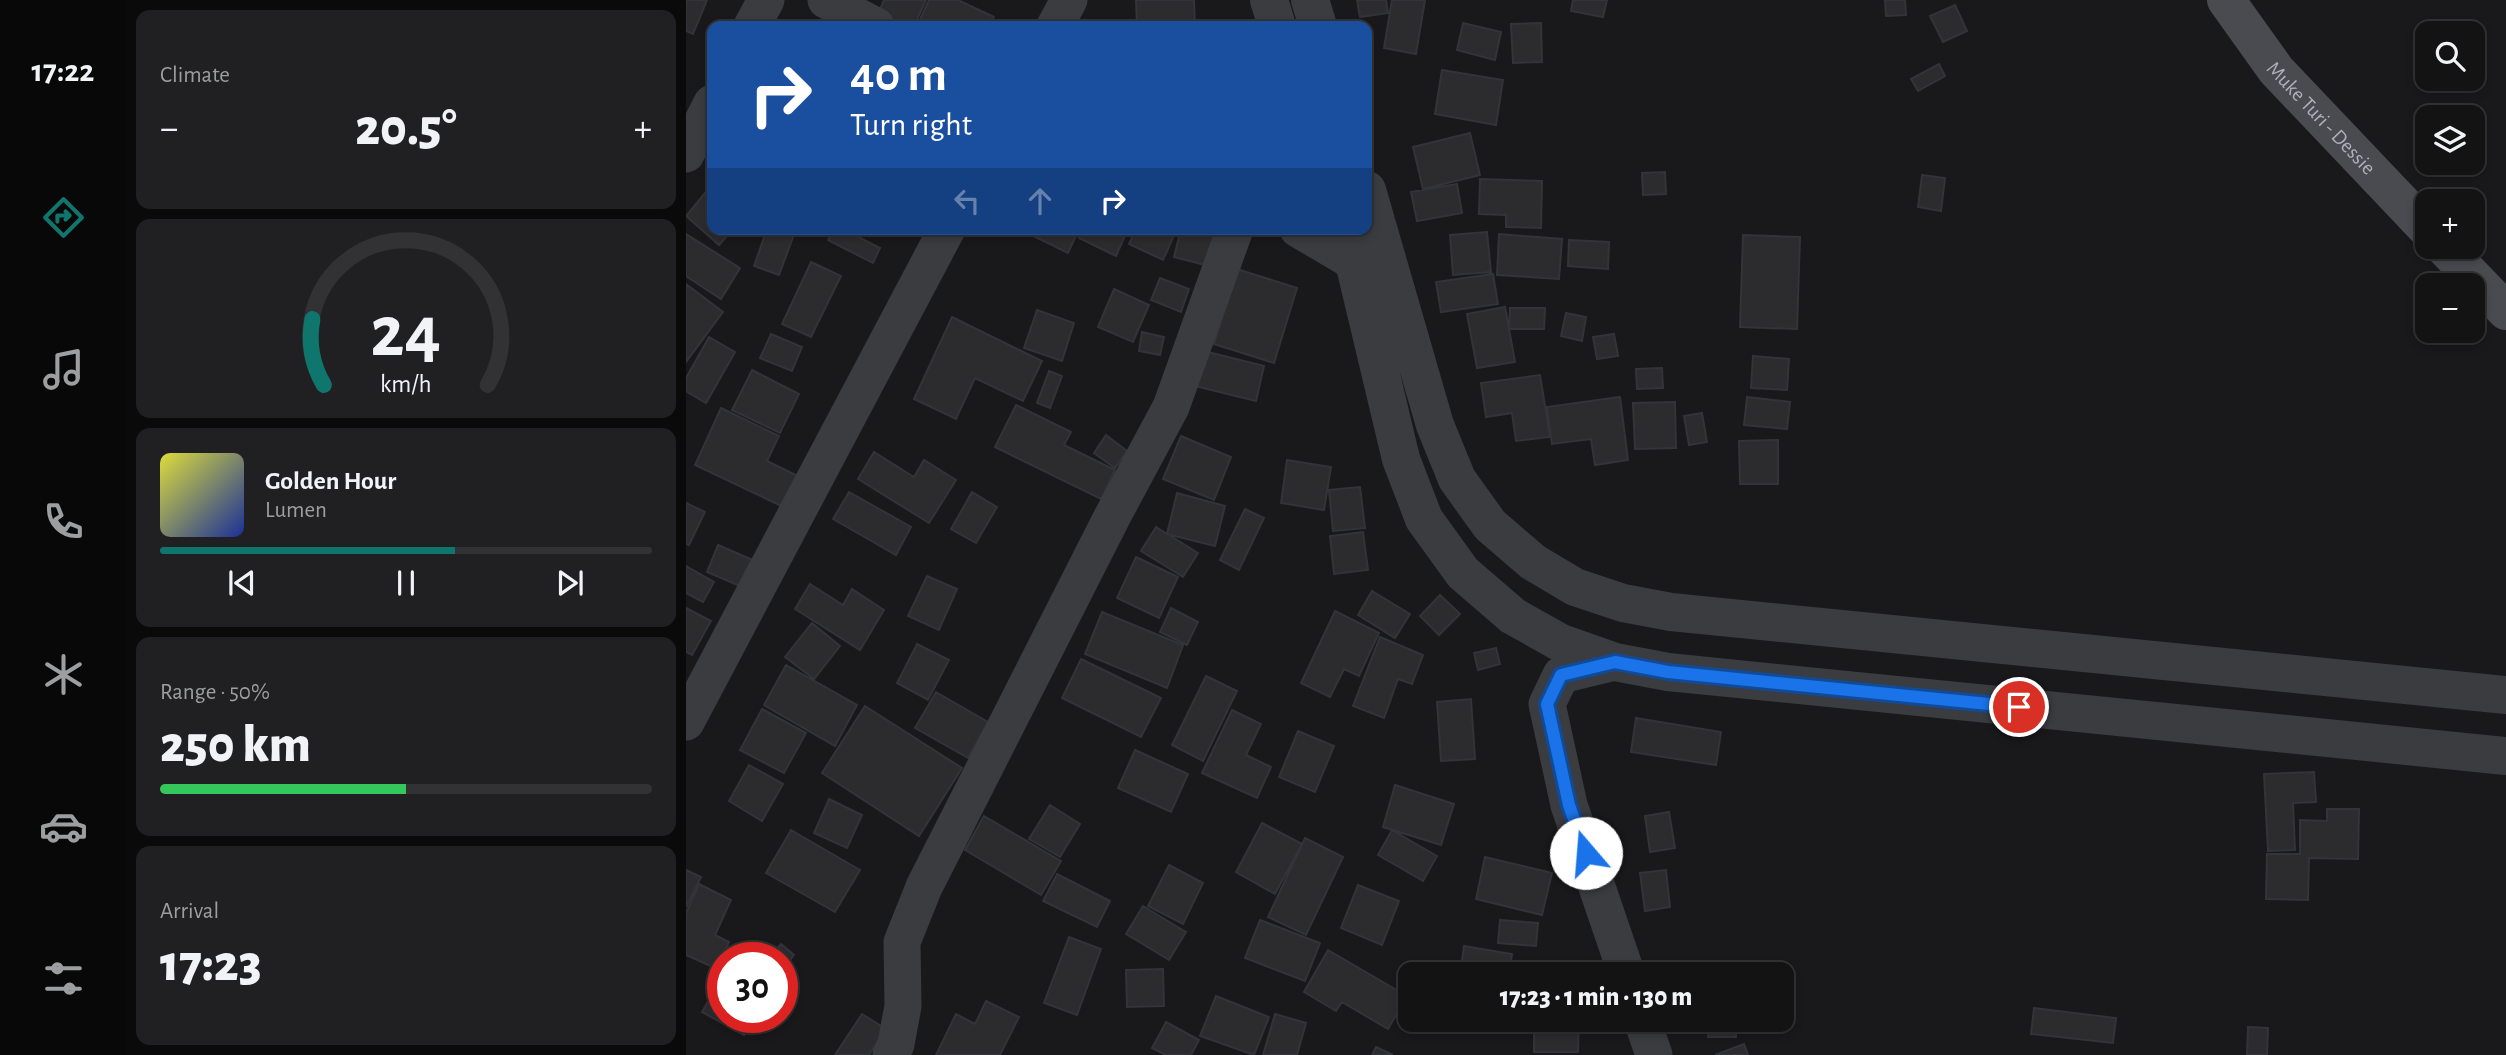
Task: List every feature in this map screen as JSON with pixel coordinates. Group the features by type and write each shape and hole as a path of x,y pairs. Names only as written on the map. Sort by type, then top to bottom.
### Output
{"main road":[{"name":"Muke Turi - Dessie","path":"2226,0 2276,70 2415,216"},
{"path":"2455,259 2506,312"}],"street":[{"path":"755,21 766,0"},
{"path":"826,0 866,21"},
{"path":"1058,21 1069,0"},
{"path":"1269,0 1276,21"},
{"path":"1310,0 1316,21"},
{"path":"686,154 707,113"},
{"path":"1372,207 1435,425 1457,479 1490,525 1533,562 1575,587 1623,603 1671,612 2506,695"},
{"path":"686,722 944,235"},
{"path":"891,1055 896,1044 903,1006 902,943 925,887 1112,517 1171,407 1233,235"},
{"path":"1316,235 1348,246 1401,459 1424,519 1463,573 1513,615 1561,643 1615,662 1668,672 2506,756"},
{"path":"1615,662 1561,675 1547,704 1569,805 1623,962"},
{"path":"1646,1032 1654,1055"}],"building":[{"path":"686,0 707,0 693,34 686,31"},
{"path":"884,0 926,0 916,21 894,21 878,14"},
{"path":"929,0 958,0 994,17 992,21 919,21"},
{"path":"1136,0 1194,0 1195,21 1137,21"},
{"path":"1357,0 1386,0 1388,13 1360,17"},
{"path":"1392,0 1425,0 1416,54 1384,48"},
{"path":"1573,0 1607,0 1603,17 1571,11"},
{"path":"1885,0 1905,0 1906,15 1886,16"},
{"path":"1955,5 1967,31 1943,42 1930,16"},
{"path":"1463,23 1501,32 1495,60 1457,50"},
{"path":"1541,23 1542,62 1513,63 1511,24"},
{"path":"1939,64 1945,76 1918,91 1911,79"},
{"path":"1442,70 1503,80 1496,125 1435,114"},
{"path":"1470,133 1480,175 1423,189 1413,147"},
{"path":"1665,172 1666,194 1643,195 1642,173"},
{"path":"1922,175 1945,178 1941,211 1918,207"},
{"path":"1480,179 1542,181 1541,228 1506,227 1506,215 1479,214"},
{"path":"1457,184 1462,213 1417,221 1411,192"},
{"path":"707,191 707,234 686,216"},
{"path":"1487,232 1491,272 1453,275 1450,235"},
{"path":"686,234 740,268 721,299 686,276"},
{"path":"1499,234 1562,239 1559,279 1497,275"},
{"path":"708,235 728,235 719,245"},
{"path":"765,235 794,235 779,275 754,266"},
{"path":"831,235 861,235 860,238 880,248 873,263 828,240"},
{"path":"1031,235 1076,235 1068,253"},
{"path":"1080,235 1125,235 1116,256 1079,238"},
{"path":"1133,235 1174,235 1163,260 1129,244"},
{"path":"1180,235 1217,235 1209,266 1174,257"},
{"path":"1743,235 1800,237 1797,329 1740,327"},
{"path":"1569,240 1609,242 1608,269 1568,266"},
{"path":"811,262 841,276 811,337 782,324"},
{"path":"1237,269 1297,288 1274,363 1214,344"},
{"path":"1493,274 1498,304 1441,312 1436,282"},
{"path":"1160,278 1189,289 1181,312 1151,300"},
{"path":"686,284 723,312 686,362"},
{"path":"1114,289 1149,305 1133,342 1098,327"},
{"path":"1505,307 1515,362 1477,368 1467,314"},
{"path":"1510,308 1545,308 1544,329 1509,329"},
{"path":"1037,310 1074,323 1062,361 1024,348"},
{"path":"1566,313 1586,317 1582,341 1561,336"},
{"path":"952,317 1042,361 1023,401 975,378 956,419 914,399"},
{"path":"1142,332 1164,337 1160,355 1139,351"},
{"path":"771,334 802,347 792,371 760,358"},
{"path":"1614,334 1618,356 1597,359 1593,337"},
{"path":"709,337 735,352 706,403 686,391 686,378"},
{"path":"1204,351 1264,366 1256,401 1195,386"},
{"path":"1753,356 1789,359 1787,390 1751,388"},
{"path":"1662,368 1663,388 1637,389 1636,369"},
{"path":"752,370 799,394 780,433 732,410"},
{"path":"1049,371 1062,376 1050,408 1037,403"},
{"path":"1540,375 1550,437 1516,441 1512,413 1486,417 1481,383"},
{"path":"1620,397 1628,460 1595,465 1591,439 1552,444 1547,407"},
{"path":"1747,397 1790,402 1787,429 1744,425"},
{"path":"1675,402 1676,448 1635,449 1633,403"},
{"path":"1016,405 1071,432 1064,445 1115,470 1101,499 995,447"},
{"path":"721,408 779,436 767,461 806,480 792,511 695,465"},
{"path":"1702,413 1707,442 1689,445 1684,416"},
{"path":"1106,435 1127,451 1115,468 1094,453"},
{"path":"1181,436 1231,457 1214,500 1163,479"},
{"path":"1778,440 1778,484 1740,484 1739,441"},
{"path":"874,452 914,477 924,460 956,480 929,523 858,479"},
{"path":"1287,460 1331,467 1324,510 1281,503"},
{"path":"1360,487 1365,528 1333,531 1329,490"},
{"path":"849,492 911,527 896,555 833,519"},
{"path":"972,492 997,507 976,543 951,529"},
{"path":"1177,493 1225,506 1215,546 1167,534"},
{"path":"686,503 705,512 689,545 686,544"},
{"path":"1245,509 1264,518 1239,570 1220,560"},
{"path":"1156,527 1198,553 1183,577 1141,551"},
{"path":"1363,532 1368,570 1334,574 1330,536"},
{"path":"718,545 753,560 742,587 707,572"},
{"path":"1136,557 1178,577 1159,618 1117,598"},
{"path":"686,566 714,582 703,602 686,593"},
{"path":"927,576 957,589 939,630 908,616"},
{"path":"810,584 843,605 852,589 884,610 860,650 795,609"},
{"path":"1372,591 1410,614 1395,638 1358,615"},
{"path":"1440,595 1460,614 1439,635 1420,616"},
{"path":"686,608 711,621 692,655 686,652"},
{"path":"1171,608 1198,622 1187,645 1160,632"},
{"path":"1335,611 1379,633 1359,676 1344,669 1330,697 1301,683"},
{"path":"1102,612 1183,645 1167,688 1085,654"},
{"path":"812,623 840,646 814,679 785,657"},
{"path":"1380,637 1423,655 1412,684 1398,679 1384,718 1353,706"},
{"path":"917,644 949,660 928,700 897,683"},
{"path":"1496,648 1500,664 1478,670 1474,653"},
{"path":"1081,659 1161,698 1141,737 1062,698"},
{"path":"786,665 857,705 835,746 764,705"},
{"path":"1206,676 1237,691 1203,761 1172,745"},
{"path":"936,692 988,722 968,758 915,728"},
{"path":"1471,699 1475,759 1441,761 1437,702"},
{"path":"865,706 962,768 919,836 822,773"},
{"path":"762,709 806,733 784,773 740,750"},
{"path":"1232,710 1261,724 1246,755 1271,767 1257,798 1202,773"},
{"path":"1636,718 1721,732 1716,765 1631,752"},
{"path":"1298,731 1334,746 1315,792 1279,777"},
{"path":"1135,750 1188,774 1171,812 1118,788"},
{"path":"749,765 783,784 762,821 729,801"},
{"path":"2314,772 2316,802 2293,803 2295,850 2268,851 2264,774"},
{"path":"1395,785 1454,804 1441,845 1383,827"},
{"path":"829,799 862,815 847,848 814,833"},
{"path":"1050,805 1080,824 1060,857 1029,839"},
{"path":"2327,809 2359,809 2358,859 2309,858 2308,900 2266,899 2267,854 2300,854 2300,820 2327,821"},
{"path":"1669,812 1675,848 1650,852 1645,816"},
{"path":"984,816 1061,861 1041,895 965,850"},
{"path":"1262,823 1302,844 1275,894 1236,872"},
{"path":"791,830 860,870 835,912 766,873"},
{"path":"1392,830 1437,856 1423,881 1378,855"},
{"path":"1305,838 1343,857 1306,935 1268,917"},
{"path":"1485,857 1552,873 1542,915 1476,899"},
{"path":"1169,865 1203,883 1183,924 1148,906"},
{"path":"686,870 701,877 686,907"},
{"path":"1666,870 1670,907 1645,911 1640,873"},
{"path":"1057,874 1110,901 1097,927 1043,901"},
{"path":"699,884 731,900 715,935 729,942 707,942 707,964 686,955 686,913"},
{"path":"1358,885 1399,901 1382,945 1341,928"},
{"path":"1143,906 1186,932 1169,960 1126,934"},
{"path":"1260,920 1320,943 1305,981 1245,958"},
{"path":"1500,920 1538,923 1536,946 1498,943"},
{"path":"1069,937 1101,949 1077,1015 1044,1003"},
{"path":"1464,946 1512,954 1511,962 1462,962"},
{"path":"1328,950 1398,991 1398,1012 1388,1029 1342,1002 1336,1011 1304,992"},
{"path":"1163,969 1164,1006 1127,1007 1126,970"},
{"path":"1216,996 1269,1017 1254,1055 1200,1036"},
{"path":"986,1001 1019,1017 1000,1055 936,1055 956,1014 975,1024"},
{"path":"2034,1008 2116,1018 2113,1043 2031,1034"},
{"path":"862,1014 886,1029 869,1055 835,1055"},
{"path":"1275,1014 1306,1023 1297,1055 1263,1055"},
{"path":"1166,1022 1199,1040 1191,1055 1166,1055 1152,1048"},
{"path":"2248,1027 2268,1028 2267,1055 2247,1055"},
{"path":"1534,1032 1579,1032 1578,1052 1534,1052"},
{"path":"1708,1032 1736,1032 1736,1037 1708,1037"},
{"path":"1744,1044 1748,1055 1715,1055"},
{"path":"1376,1047 1393,1055 1372,1055"}],"route":[{"path":"1586,853 1569,805 1547,704 1561,675 1615,662 1668,672 2019,707"}]}
